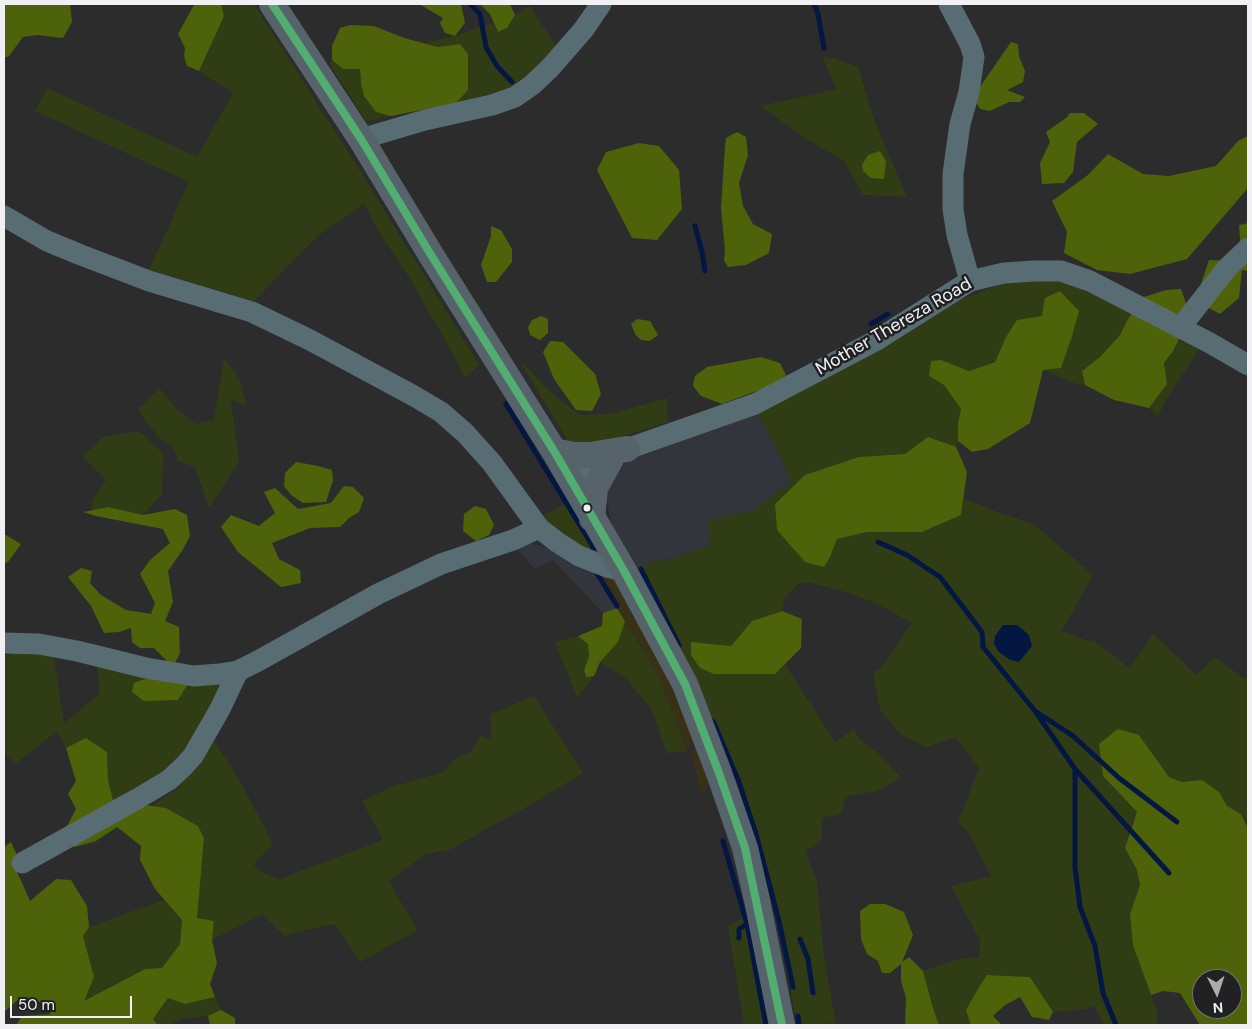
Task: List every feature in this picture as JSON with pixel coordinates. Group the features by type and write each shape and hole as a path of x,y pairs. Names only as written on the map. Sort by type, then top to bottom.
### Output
{"main road":[{"path":"272,4 361,139 554,451 624,572 685,684 720,773 745,848 772,968 782,1025"},
{"path":"554,451 574,455 620,452"},
{"path":"592,519 595,488 620,452"}],"street":[{"path":"361,139 515,97 550,68 584,29 601,4"},
{"path":"949,4 970,44 974,57 970,92 960,124 953,174 954,218 970,281"},
{"path":"4,216 47,241"},
{"path":"4,227 47,241 149,281 252,312 310,340 414,396 442,412 465,433 492,463 540,528 557,542 580,556 624,572"},
{"path":"1180,328 1227,268 1248,248"},
{"name":"Mother Thereza Road","path":"571,482 620,452 755,404 875,341 970,281 1004,273 1034,270 1061,271 1090,281 1248,364"},
{"path":"4,643 39,644 146,668 194,676 238,671 406,580 441,564 513,540 540,528"},
{"path":"22,864 169,780 193,756 220,709 238,671"}],"shaded area":[{"path":"756,411 782,459 791,482 753,511 708,520 710,545 674,558 650,562 635,569 612,527 606,496 613,477 626,461"},
{"path":"523,541 559,552 594,572 617,608 603,613 553,560 535,569 512,544"}],"green space":[{"path":"4,4 70,4 72,22 63,38 38,35 23,37 9,56 4,58"},
{"path":"221,4 224,16 199,71 187,66 184,56 185,48 178,34 194,5"},
{"path":"222,4 254,4 479,364 465,378 409,277 377,229 364,204 319,235 254,301 149,270 189,182 35,111 47,88 197,157 233,93 199,71"},
{"path":"419,4 461,4 465,23 455,36 445,33 440,23 443,18"},
{"path":"480,4 510,4 515,15 507,28 498,32 490,14"},
{"path":"530,6 558,49 508,93 456,103 460,44 438,47 425,43 455,36 492,23 498,32 507,28 515,15"},
{"path":"350,25 374,26 404,38 438,47 460,44 468,54 468,90 456,103 391,116 376,112 364,96 360,69 343,69 332,60 332,46 340,28"},
{"path":"1011,42 1018,44 1019,56 1025,71 1023,82 1007,90 1025,97 1020,102 1009,102 990,111 980,109 973,97"},
{"path":"822,57 834,58 858,67 874,120 907,197 863,195 844,161 805,138 760,106 837,89"},
{"path":"332,60 343,69 360,69 361,83 376,112 391,116 366,121 329,63"},
{"path":"1070,113 1084,113 1098,124 1077,142 1073,172 1064,183 1042,184 1040,163 1050,142 1046,132"},
{"path":"737,132 746,137 748,155 739,183 743,206 753,224 772,234 769,253 746,265 728,267 724,260 725,251 721,207 725,146 726,138"},
{"path":"1248,136 1248,188 1187,259 1130,274 1097,270 1064,253 1067,232 1052,201 1088,175 1108,154 1143,174 1169,176 1216,166 1238,141"},
{"path":"639,143 659,146 679,170 682,209 657,240 632,238 597,170 606,152"},
{"path":"880,151 886,161 884,179 871,178 863,171 862,165 868,155"},
{"path":"1248,223 1248,271 1242,270 1239,298 1220,314 1205,306 1200,287 1209,260 1229,261 1241,252 1239,225"},
{"path":"491,226 501,230 512,249 512,262 496,282 487,282 481,265 491,236"},
{"path":"1046,276 1079,284 1134,311 1120,335 1100,357 1082,371 1085,385 1074,383 1043,370 1042,316 1006,337 995,361 969,371 941,360 944,385 961,409 956,447 928,438 905,454 859,457 805,475 775,504 777,530 824,567 837,539 867,532 922,532 961,515 964,498 991,510 1033,524 1093,575 1062,631 1085,640 1094,641 1130,668 1153,634 1197,675 1214,657 1245,679 1248,675 1248,829 1241,814 1227,806 1219,792 1202,780 1182,782 1169,777 1139,735 1117,792 1137,812 1125,848 1137,870 1140,885 1130,914 1146,982 1157,1011 1158,1025 1104,1025 1094,1006 1086,1009 1053,1012 1030,977 988,975 966,1010 971,1025 939,1025 923,971 959,959 979,957 980,940 951,886 991,876 970,835 958,822 979,768 956,737 926,747 900,734 880,710 873,672 881,668 912,623 876,603 842,591 809,582 798,584 784,599 782,611 752,621 731,646 705,643 775,674 785,664 835,742 854,729 859,739 878,753 901,778 877,791 845,797 842,813 822,818 822,840 805,851 817,882 824,959 836,1023 797,1025 773,888 758,832 635,569 650,562 674,558 710,545 708,520 753,511 791,482 782,459 756,411 901,338 958,301 999,285"},
{"path":"1181,289 1193,324 1178,341 1164,363 1167,384 1149,408 1114,400 1085,385 1082,371 1100,357 1120,335 1128,319 1144,297 1166,290"},
{"path":"1060,291 1079,311 1061,368 1043,370 1030,423 988,449 972,452 958,441 958,423 961,409 944,385 929,376 931,361 941,360 969,371 995,362 1006,337 1017,320 1042,316 1045,298"},
{"path":"541,316 548,319 548,333 540,340 530,335 528,327 532,320"},
{"path":"637,319 650,321 658,335 650,341 641,340 635,334 631,324"},
{"path":"550,341 563,342 595,374 601,394 592,411 576,410 554,379 543,352"},
{"path":"1178,341 1202,345 1168,397 1158,416 1149,408 1167,384 1164,364"},
{"path":"761,357 780,363 786,375 778,383 722,404 701,396 693,386 695,376 707,367"},
{"path":"224,358 240,379 246,405 231,400 239,462 209,508 195,467 178,461 173,447 158,437 138,410 159,388 177,409 196,424 214,420"},
{"path":"519,360 555,396 580,415 610,414 667,398 668,422 585,448 571,446"},
{"path":"139,431 163,453 162,494 143,515 108,507 91,510 93,499 106,480 82,456 103,437"},
{"path":"928,437 956,447 967,472 961,515 922,532 867,532 837,539 824,567 805,562 777,530 775,504 805,475 859,457 905,454"},
{"path":"296,462 332,470 333,480 326,502 303,503 291,495 284,486 285,473"},
{"path":"344,486 353,487 364,498 359,512 340,527 310,528 272,543 279,559 300,570 301,583 281,587 238,552 221,527 231,515 259,526 275,513 264,492 275,488 298,509 331,503"},
{"path":"566,504 593,547 590,551 538,518"},
{"path":"475,506 486,509 494,525 489,535 476,541 463,531 464,514"},
{"path":"108,507 143,515 175,509 187,515 190,536 168,571 173,602 165,621 179,627 180,653 175,663 188,684 178,700 144,701 132,692 134,683 156,675 167,661 154,648 140,648 132,642 131,628 119,632 104,633 91,606 68,577 81,568 92,571 90,583 101,595 126,610 151,614 155,603 140,574 150,560 170,543 163,529 83,512"},
{"path":"4,534 21,544 8,562 4,564"},
{"path":"617,608 625,621 618,642 600,662 594,676 586,677 584,670 589,656 588,644 578,636 602,626 603,613"},
{"path":"782,611 802,619 801,648 775,674 714,674 700,668 691,655 691,642 731,646 752,621"},
{"path":"625,621 659,677 687,751 667,753 651,709 625,677 600,662 618,642"},
{"path":"578,636 588,644 589,656 584,670 585,677 594,676 577,698 555,642"},
{"path":"53,651 64,724 100,693 96,663 224,675 193,743 160,774 121,802 113,800 108,780 107,752 86,738 66,748 57,731 16,764 4,751 4,655"},
{"path":"534,696 583,773 452,849 426,854 390,880 396,894 418,930 360,962 335,924 285,936 262,914 212,940 214,921 197,918 204,838 198,826 166,808 152,806 177,789 201,760 209,733 239,779 273,844 254,864 258,871 280,879 383,840 362,801 391,787 444,772 454,759 470,753 480,736 491,740 491,714"},
{"path":"1118,729 1139,735 1169,777 1182,782 1202,780 1219,792 1227,806 1241,814 1248,829 1248,1025 1200,1025 1196,1019 1242,1019 1242,969 1192,969 1192,1012 1180,993 1163,991 1151,995 1133,945 1130,914 1140,885 1137,870 1125,848 1137,812 1103,776 1099,744"},
{"path":"86,738 107,752 108,780 113,800 166,808 198,826 204,838 197,918 214,921 212,940 217,963 210,984 215,997 185,1004 168,998 153,1019 158,1025 16,1025 22,1016 51,1014 44,1003 21,997 4,1012 4,847 11,842 16,853 15,867 30,901 56,879 71,880 87,906 89,927 83,936 94,977 84,1001 145,969 162,968 180,944 182,920 155,889 140,860 141,846 117,827 96,841 75,847 60,839 76,809 68,794 76,781 66,748"},
{"path":"164,900 182,920 180,944 162,968 145,969 84,1001 83,936 89,927"},
{"path":"870,904 885,904 904,912 913,935 902,962 909,957 923,971 939,1025 905,1025 906,998 901,981 901,964 890,973 882,973 878,961 867,954 861,939 860,911"},
{"path":"749,915 770,1025 744,1025 728,926"},
{"path":"987,975 1030,977 1053,1012 1049,1020 1032,1017 1020,997 1005,1005 993,1016 1002,1025 971,1025 966,1010"},
{"path":"215,997 221,1010 208,1016 181,1019 169,1025 158,1025 153,1019 168,998 186,1004"},
{"path":"221,1010 235,1018 235,1025 210,1025 208,1016"}],"sand":[{"path":"506,407 536,449 595,545 593,547"},
{"path":"594,572 616,576 663,660 694,733 687,751 659,677 611,596"},
{"path":"700,745 711,780 702,794 691,753"}],"water":[{"path":"1003,625 1017,625 1029,635 1032,646 1019,662 1010,660 999,652 994,644 995,636"}],"waterway":[{"path":"470,4 480,14 486,47 497,66 512,82"},
{"path":"814,4 818,14 824,48"},
{"path":"695,226 705,271"},
{"path":"871,324 888,314"},
{"path":"506,404 592,545 594,549 591,552 587,552"},
{"path":"878,542 907,555 940,577 982,632 983,647 1035,711 1075,769 1169,873"},
{"path":"641,569 679,645"},
{"path":"595,570 617,606"},
{"path":"1038,713 1073,736 1119,778 1177,822"},
{"path":"713,721 739,782 755,831 779,921 793,987"},
{"path":"1075,769 1075,867 1080,907 1095,946 1103,993 1116,1025"},
{"path":"723,841 747,924 739,929 739,938"},
{"path":"747,924 766,1025"},
{"path":"800,939 808,959 813,993"},
{"path":"798,1016 799,1025"}],"transit line":[{"path":"272,4 361,139 554,451 624,571 685,684 745,848 782,1025"}]}
